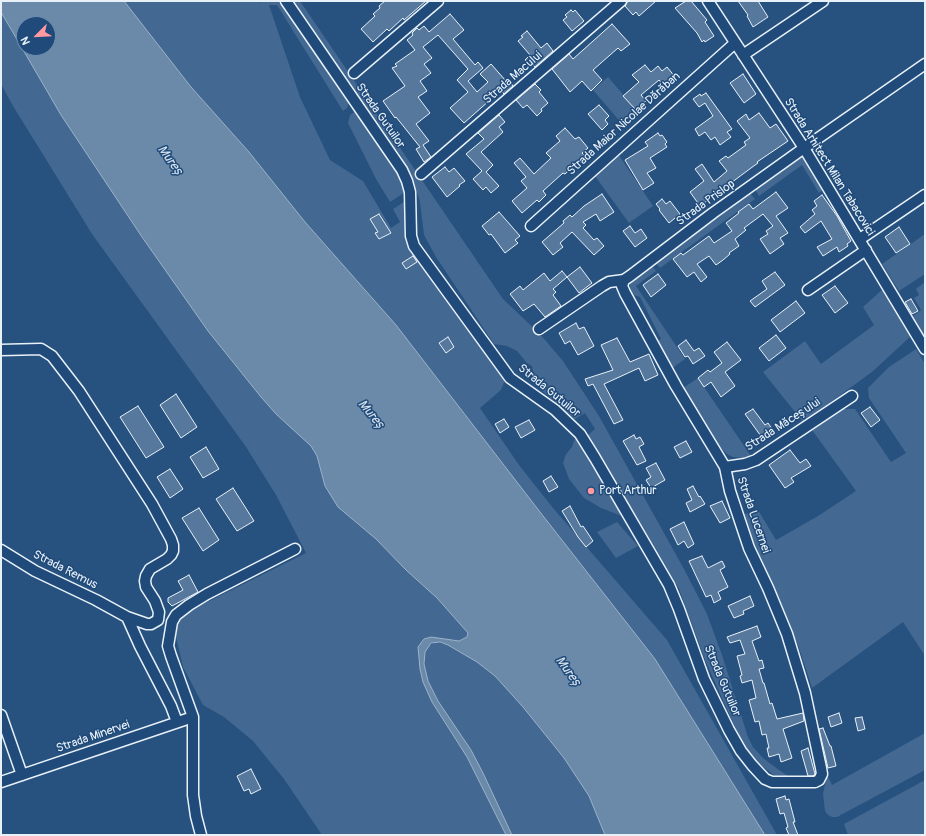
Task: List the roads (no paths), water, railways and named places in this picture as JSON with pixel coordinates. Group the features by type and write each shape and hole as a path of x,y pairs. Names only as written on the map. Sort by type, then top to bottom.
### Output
{"street":[{"name":"Strada Gutuilor","path":"286,1 402,170 410,192 411,236 414,246 510,378 555,410 580,434 595,458 669,585 704,679 741,751 760,774 768,780 782,783 815,782"},
{"path":"354,73 438,1"},
{"name":"Strada Macului","path":"421,174 621,1"},
{"name":"Strada Arhitect Milan Tabacovici","path":"708,1 804,148 925,349"},
{"path":"743,55 822,1"},
{"name":"Strada Maior Nicolae Dărăban","path":"531,226 734,43"},
{"name":"Strada Prislop","path":"539,329 602,286 609,282 624,280 712,213 925,64"},
{"path":"860,239 925,195"},
{"path":"808,290 866,250"},
{"name":"Strada Lucernei","path":"624,280 622,286 625,293 676,386 724,467 748,548 768,588 787,634 805,693 822,768 822,774 819,780 815,782"},
{"name":"Strada Remus","path":"1,350 41,348 52,356 79,391 152,504 171,539 173,551 167,559 150,569 146,576 146,587 159,612 158,620 151,624 147,624 123,614 35,571 1,550"},
{"name":"Strada Măceșului","path":"724,467 745,464 756,460 852,396"},
{"path":"201,835 193,795 193,717 168,646 172,622 176,615 207,594 295,549"},
{"path":"123,614 171,706 177,722"},
{"path":"1,715 22,775"},
{"name":"Strada Minervei","path":"1,782 193,717"}],"water":[{"name":"Mureș","path":"1,1 124,1 191,87 249,152 305,222 396,325 655,659 765,835 605,835 589,796 564,758 523,707 495,676 477,662 448,645 440,642 431,643 425,652 424,664 428,681 438,701 471,750 483,773 512,835 506,835 467,757 432,702 423,682 420,669 418,647 424,639 431,637 459,641 467,637 468,633 437,598 406,570 376,539 338,507 325,486 317,456 311,446 276,414 261,397 208,331 142,237 61,115 27,56 56,56 56,16 16,16 16,38 1,12"}],"place":[{"name":"Port Arthur","path":"591,491"}]}
